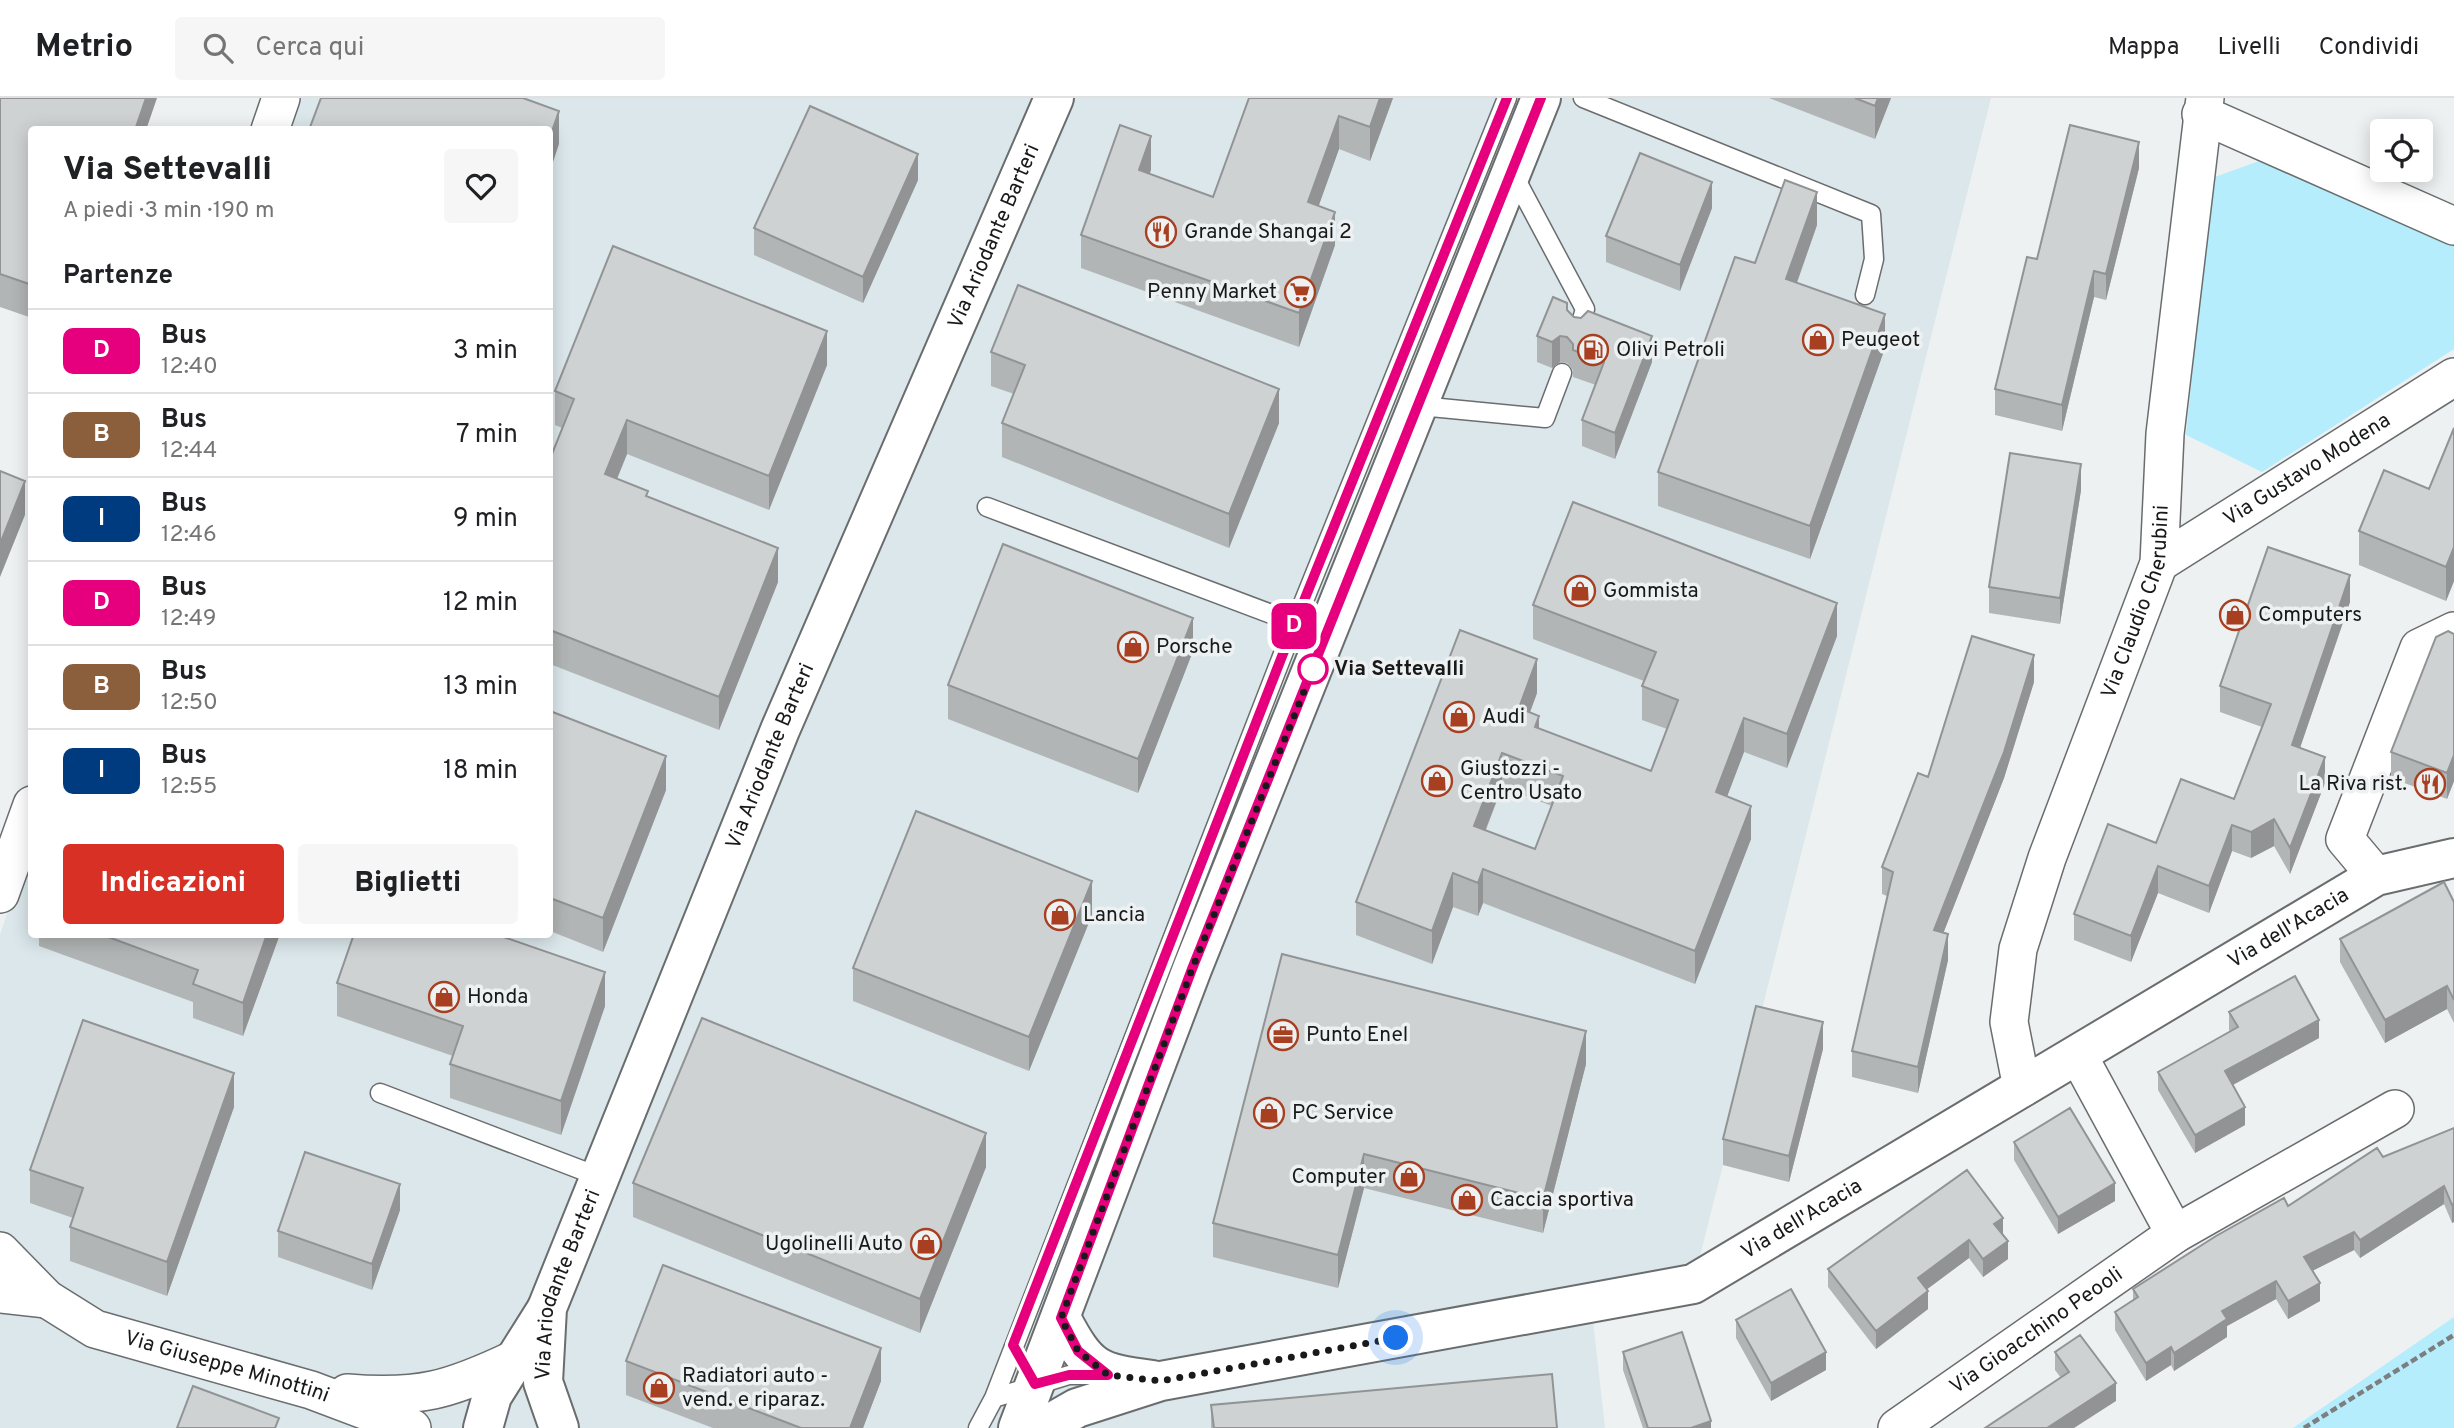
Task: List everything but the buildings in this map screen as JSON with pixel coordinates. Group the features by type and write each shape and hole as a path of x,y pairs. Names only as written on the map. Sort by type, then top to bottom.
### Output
{"main road":[{"name":"Via Ariodante Barteri","path":"559,1428 543,1382 547,1308 780,730 1054,98"},
{"path":"1018,1428 1192,969 1420,406 1541,98"},
{"name":"Via dell'Acacia","path":"1161,1381 1693,1284 2376,876 2454,858"},
{"path":"483,1428 492,1396 547,1308"},
{"path":"1061,1318 1078,1351 1108,1375 1161,1381"},
{"path":"1042,1428 1077,1408 1161,1381"},
{"path":"998,1413 1035,1384"}],"street":[{"path":"271,126 281,98"},
{"path":"2203,106 2454,226"},
{"name":"Via Claudio Cherubini","path":"2022,1087 2009,1022 2018,949 2047,858 2159,563 2165,434 2203,106"},
{"name":"Via Gustavo Modena","path":"2159,563 2454,377"},
{"name":"Via dell'Acacia","path":"2376,876 2345,839 2419,648 2454,631"},
{"path":"0,894 28,816"},
{"path":"2078,1055 2175,1234"},
{"name":"Via Gioacchino Peooli","path":"1897,1428 2175,1234 2395,1109"},
{"name":"Via Giuseppe Minottini","path":"0,1251 47,1299 95,1329 311,1390 412,1428"},
{"name":"Via Giuseppe Minottini","path":"0,1294 47,1299"},
{"path":"311,1390 376,1396 427,1394 473,1379 515,1359"}],"lane":[{"path":"978,1428 998,1413 1013,1345 1295,623 1507,98"},
{"path":"1583,98 1871,215 1874,259 1865,295"},
{"path":"1512,171 1585,309 1578,333"},
{"path":"1420,406 1545,418 1562,373"},
{"path":"986,507 1295,623"},
{"path":"380,1093 600,1177"},
{"path":"1013,1345 1035,1384 1077,1408"},
{"path":"1035,1384 1069,1375 1108,1375"}],"path":[{"path":"2304,1428 2454,1335"}],"shaded area":[{"path":"282,98 1991,98 1693,1284 1591,1303 1605,1428 0,1428 0,935 28,850 28,938 553,938 553,126 272,126"},
{"path":"2262,160 2454,243 2454,349 2262,472 2186,435 2212,178"},
{"path":"2454,1317 2454,1428 2293,1428"}],"bus line":[{"name":"D","path":"1507,98 1295,623 1013,1345 1035,1384 1069,1375 1108,1375 1078,1351 1061,1318 1192,969 1420,406 1541,98"}],"place":[{"name":"Grande Shangai 2","path":"1161,232"},
{"name":"Penny Market","path":"1300,292"},
{"name":"Peugeot","path":"1818,340"},
{"name":"Olivi Petroli","path":"1593,350"},
{"name":"Gommista","path":"1580,591"},
{"name":"Computers","path":"2235,615"},
{"name":"Porsche","path":"1133,647"},
{"name":"Via Settevalli","path":"1313,669"},
{"name":"Audi","path":"1459,717"},
{"name":"Giustozzi - Centro Usato","path":"1437,781"},
{"name":"La Riva rist.","path":"2430,784"},
{"name":"Lancia","path":"1060,915"},
{"name":"Honda","path":"444,997"},
{"name":"Punto Enel","path":"1283,1035"},
{"name":"PC Service","path":"1269,1113"},
{"name":"Computer","path":"1409,1177"},
{"name":"Caccia sportiva","path":"1467,1200"},
{"name":"Ugolinelli Auto","path":"926,1244"},
{"name":"Radiatori auto - vend. e riparaz.","path":"659,1388"}],"route":[{"path":"1313,669 1192,969 1061,1318 1078,1351 1108,1375 1161,1381 1396,1338"}]}
